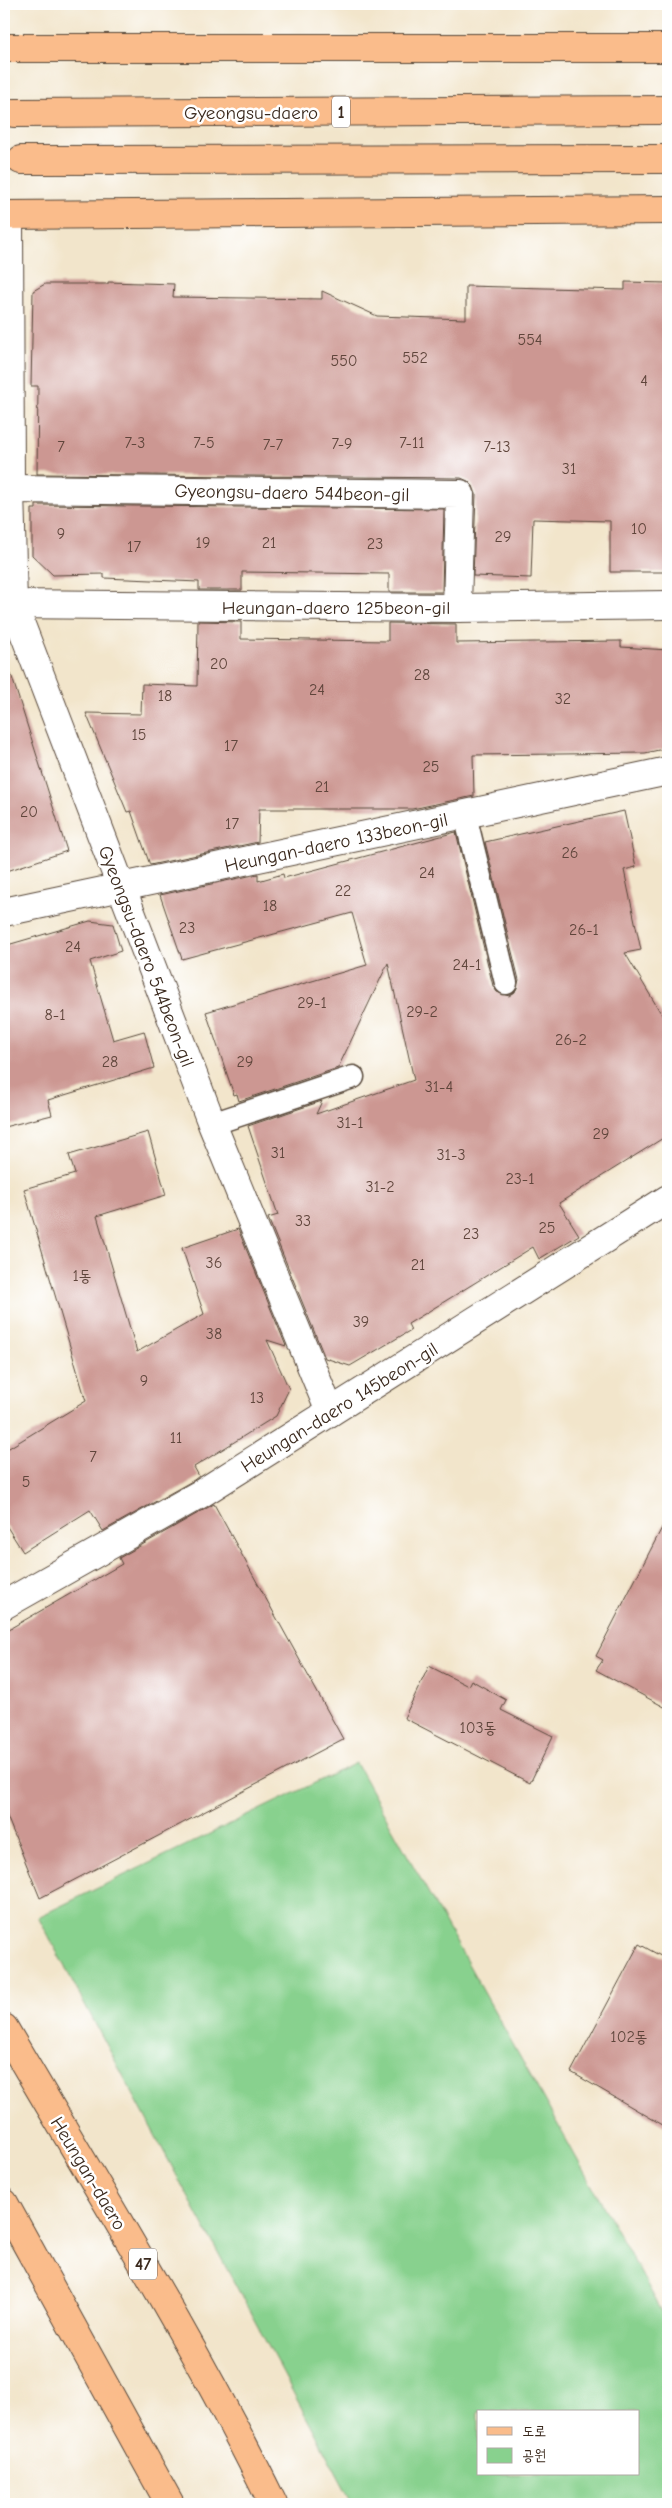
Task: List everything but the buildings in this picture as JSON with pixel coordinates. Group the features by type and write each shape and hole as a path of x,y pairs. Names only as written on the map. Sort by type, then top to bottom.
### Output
{"main road":[{"path":"4,48 668,48"},
{"name":"Gyeongsu-daero","path":"14,113 668,110"},
{"path":"22,160 668,159"},
{"path":"6,215 668,210"},
{"name":"Heungan-daero","path":"4,2028 119,2222 230,2417 273,2504"},
{"path":"4,2203 170,2504"}],"street":[{"name":"Gyeongsu-daero 544beon-gil","path":"6,215 10,489 8,604 212,1124 330,1412"},
{"name":"Gyeongsu-daero 544beon-gil","path":"10,489 460,494 457,608"},
{"name":"Heungan-daero 125beon-gil","path":"8,604 457,608 668,605"},
{"name":"Heungan-daero 133beon-gil","path":"4,912 668,771"},
{"name":"Heungan-daero 145beon-gil","path":"4,1605 202,1493 668,1199"}],"lane":[{"path":"465,815 506,983"},
{"path":"212,1124 353,1077"}],"green space":[{"path":"356,1763 668,2322 668,2504 353,2504 38,1917"}]}
